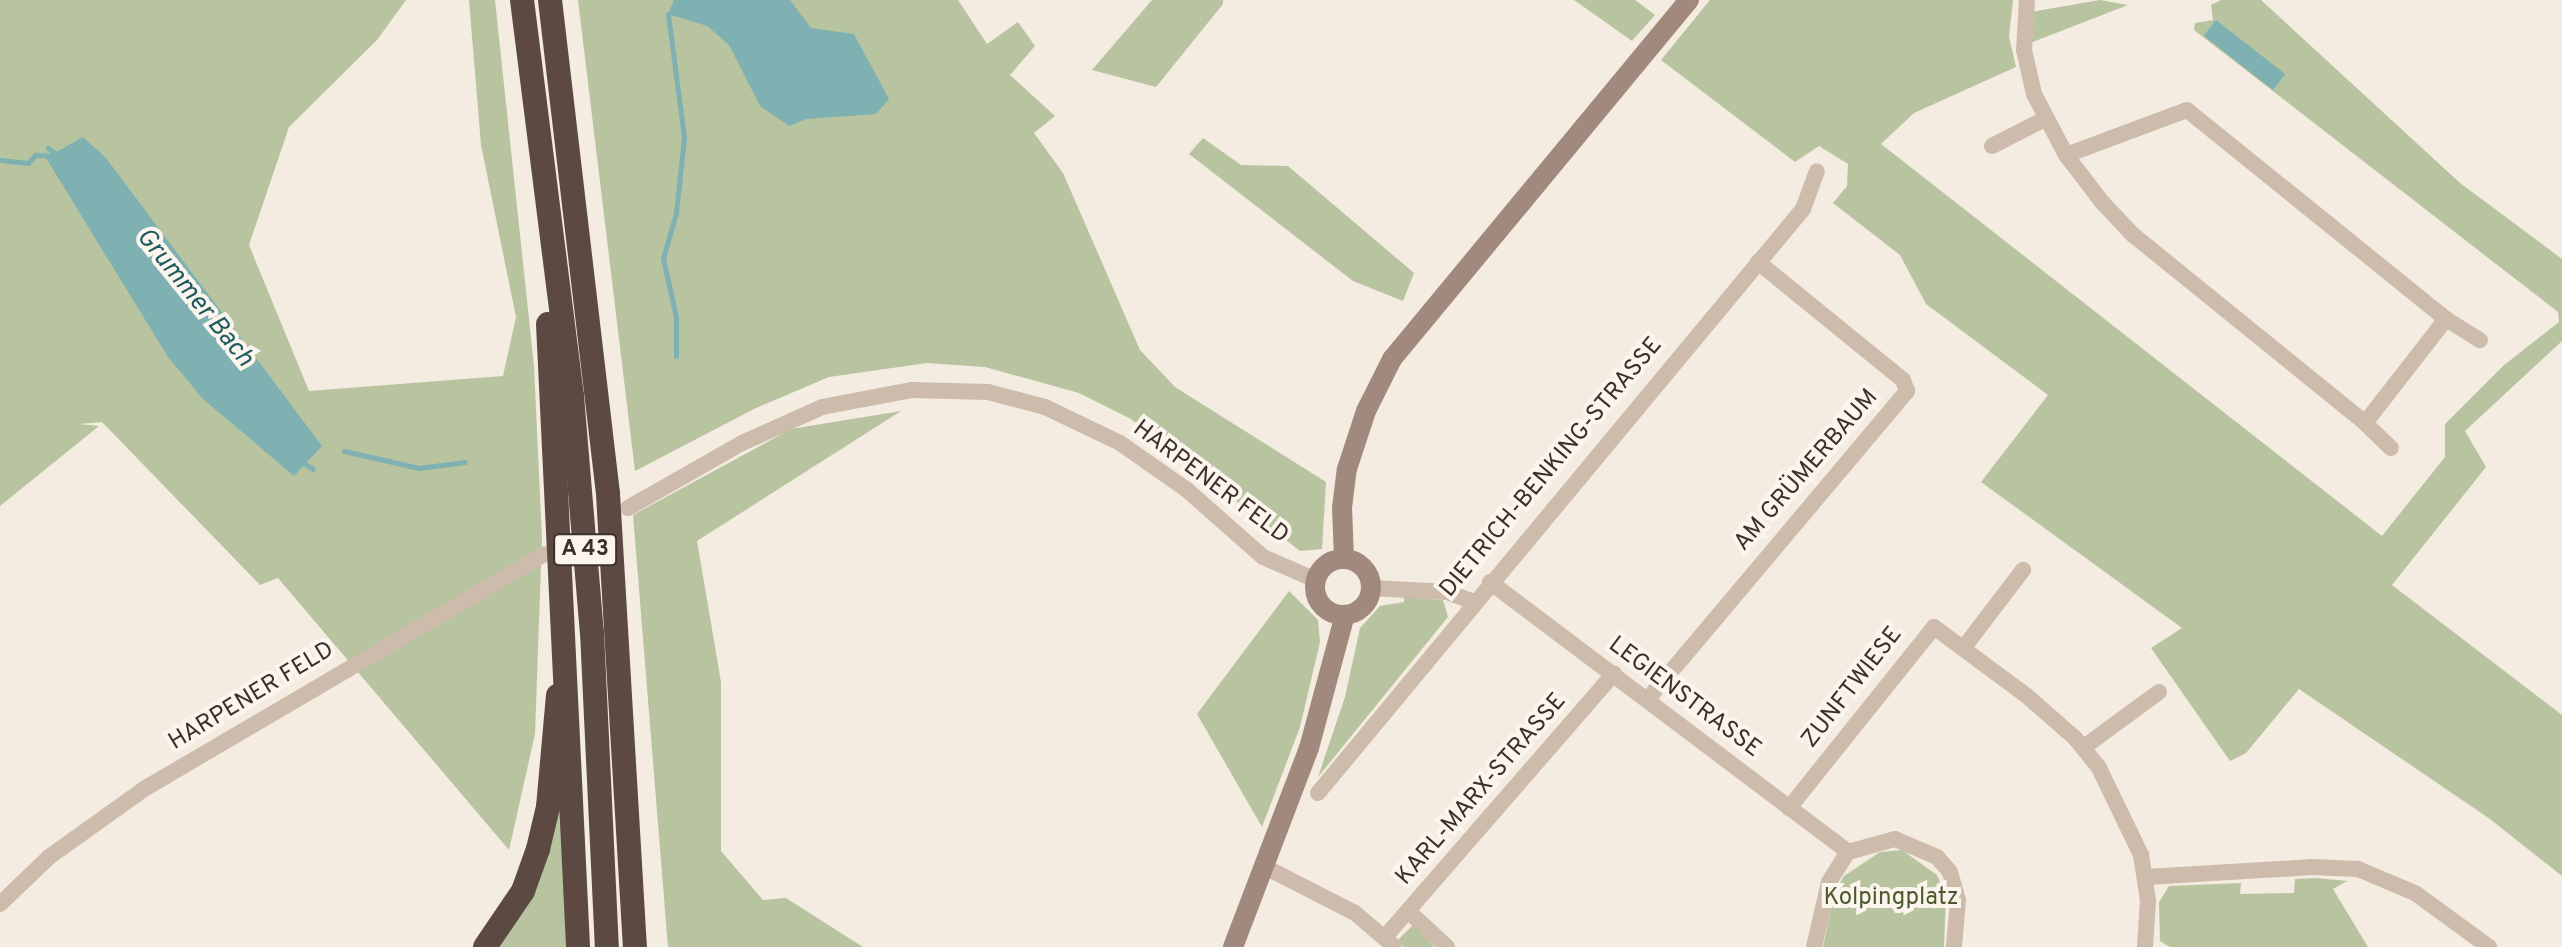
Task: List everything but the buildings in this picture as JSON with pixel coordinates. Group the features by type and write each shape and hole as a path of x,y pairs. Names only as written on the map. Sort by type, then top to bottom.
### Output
{"highway":[{"name":"A 43","path":"522,0 544,154 590,616 607,947"},
{"name":"A 43","path":"550,0 618,501 635,947"},
{"path":"544,154 540,229 553,391 563,665 570,707 578,947"},
{"path":"618,501 650,947"},
{"path":"485,947 523,891 538,849 548,807 563,665"}],"main road":[{"path":"1344,559 1342,508 1347,469 1366,411 1392,359 1689,0"},
{"path":"1233,947 1309,748 1345,615 1364,606 1371,588 1365,569 1344,559 1329,563 1316,580 1321,604 1345,615"}],"street":[{"path":"2027,0 2026,67 2045,119 2066,155 2132,234 2365,423 2391,448"},
{"path":"2066,155 2187,110 2446,319 2480,340"},
{"path":"1992,146 2045,119"},
{"name":"DIETRICH-BENKING-STRASSE","path":"1318,793 1490,582 1803,209 1817,171"},
{"name":"AM GRÜMERBAUM","path":"1647,700 1907,391 1903,380 1758,262"},
{"path":"2365,423 2446,319"},
{"name":"HARPENER FELD","path":"618,501 822,407 912,390 988,392 1045,407 1120,443 1187,490 1263,557 1316,580"},
{"name":"HARPENER FELD","path":"0,904 49,857 144,789 544,554"},
{"path":"1965,646 2023,570"},
{"name":"LEGIENSTRASSE","path":"1490,582 1848,852"},
{"path":"1371,588 1447,592 1474,602"},
{"name":"ZUNFTWIESE","path":"1789,808 1923,636 1934,627 1965,646 2084,747 2127,818 2146,877 2145,947"},
{"name":"KARL-MARX-STRASSE","path":"1390,942 1408,911 1614,674"},
{"path":"2084,747 2159,692"},
{"path":"1814,947 1829,882 1848,852 1895,839 1937,857 1950,872 1958,900 1954,947"},
{"path":"1263,866 1319,891 1390,942"},
{"path":"2146,877 2313,867 2366,871 2415,893 2489,947"},
{"path":"1408,911 1447,947"}],"green space":[{"path":"0,0 406,0 377,40 289,127 249,245 309,391 503,376 516,317 481,145 469,0 495,0 534,366 542,538 535,734 509,850 278,578 260,585 102,422 79,424 99,426 0,506"},
{"path":"578,0 958,0 987,44 1018,22 1035,46 1010,75 1055,116 1034,133 1063,173 1140,350 1175,387 1326,482 1322,549 1300,551 1131,419 1079,393 985,367 927,363 829,377 756,408 635,471"},
{"path":"1152,0 1223,0 1223,4 1156,87 1092,70"},
{"path":"1574,0 1635,0 1655,15 1632,41"},
{"path":"1710,0 2013,0 2009,37 2016,67 1914,113 1881,144 2382,536 2445,457 2445,424 2503,366 2559,322 2558,312 2194,30 2195,23 2213,20 2211,5 2221,0 2261,0 2460,183 2562,259 2562,341 2465,431 2486,467 2392,585 2562,715 2562,876 2490,819 2299,689 2246,753 2230,761 2151,648 2182,628 1981,482 2048,395 1926,304 1900,255 1833,203 1847,186 1848,164 1819,146 1795,162 1661,60"},
{"path":"2100,0 2128,5 2030,43 2031,12"},
{"path":"1203,138 1241,165 1288,166 1414,273 1403,301 1353,281 1189,154"},
{"path":"901,411 697,541 721,682 721,851 763,900 786,898 863,947 668,947 633,515 791,429"},
{"path":"1289,591 1318,620 1320,642 1300,727 1262,827 1197,714"},
{"path":"1404,597 1443,600 1448,617 1318,777 1345,697 1360,628 1380,606 1404,602"},
{"path":"559,779 567,947 500,947 515,922"},
{"name":"Kolpingplatz","path":"1902,850 1937,875 1946,895 1944,947 1823,947 1834,894 1844,876 1880,852"},
{"path":"2295,879 2347,881 2333,889 2368,947 2170,947 2160,941 2159,902 2169,886 2241,883 2240,894 2294,893"},
{"path":"1413,925 1434,947 1404,947 1398,940"}],"water":[{"path":"674,0 790,0 811,28 854,34 889,99 876,114 807,119 789,126 760,106 729,45 707,26 668,14"},
{"path":"2216,20 2285,74 2273,90 2204,36"},
{"path":"83,137 106,158 322,446 294,476 203,399 168,357 46,158"}],"waterway":[{"name":"Grummer Bach","path":"668,14 684,138 676,213 663,258 676,317 676,356"},
{"name":"Grummer Bach","path":"48,148 59,156"},
{"path":"0,160 28,163 35,155 55,156"},
{"name":"Grummer Bach","path":"344,451 419,468 465,462"},
{"name":"Grummer Bach","path":"300,461 313,469"}]}
